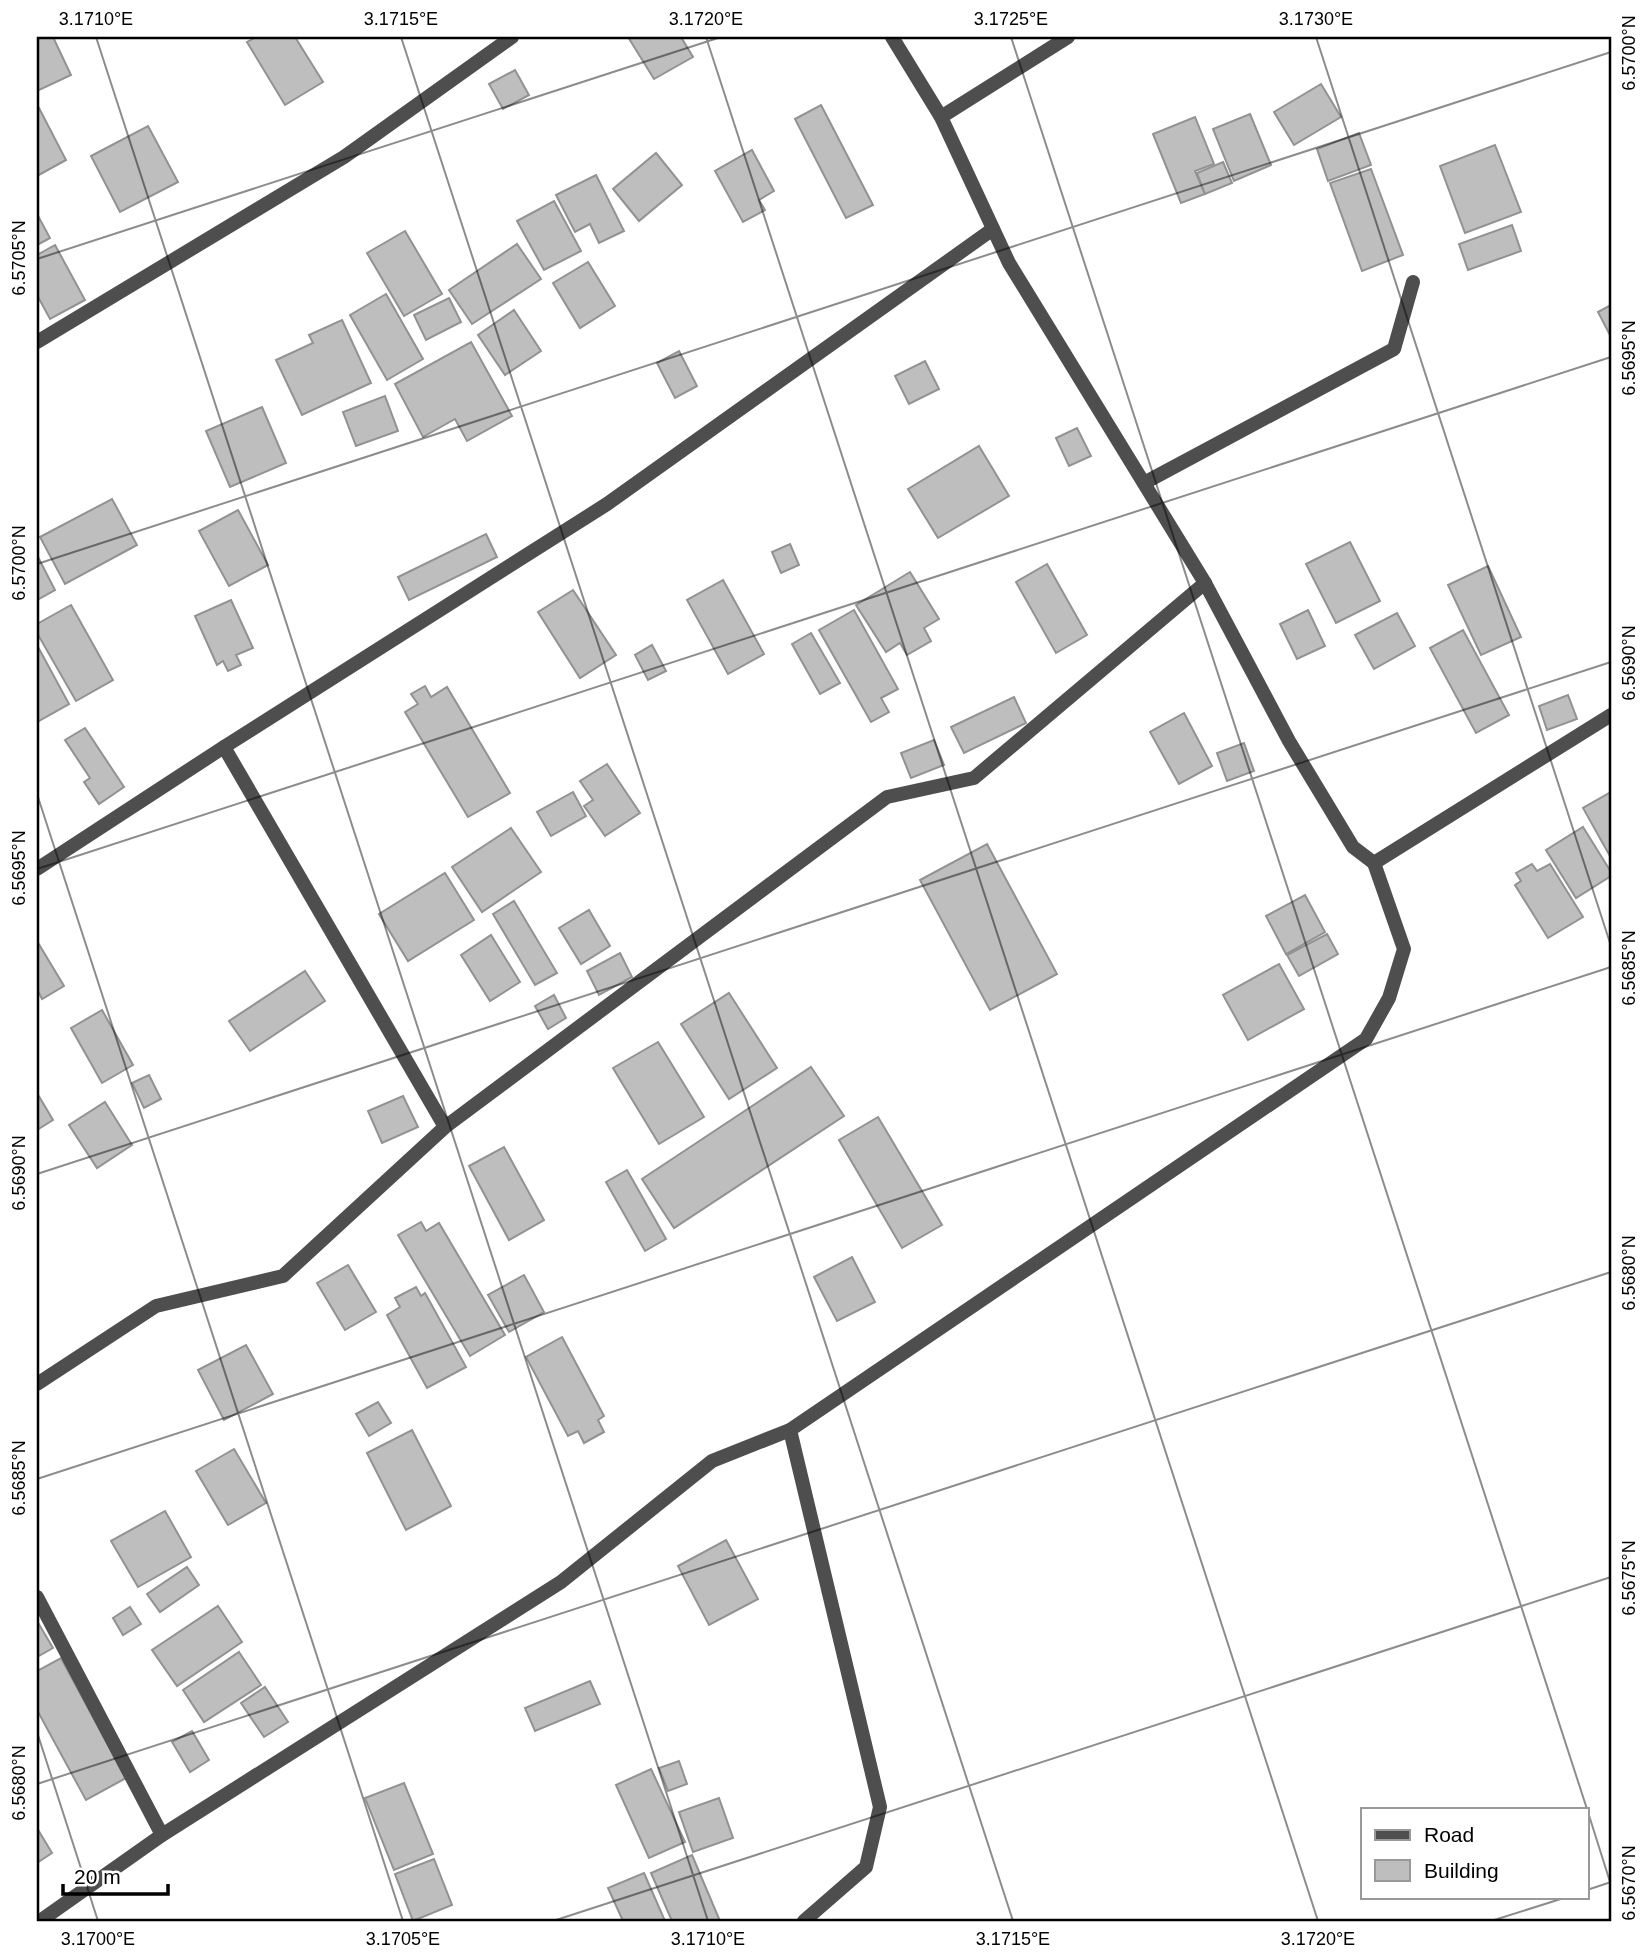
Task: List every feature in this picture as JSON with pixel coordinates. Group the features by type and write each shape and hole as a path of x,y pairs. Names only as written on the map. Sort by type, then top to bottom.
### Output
{"street":[{"path":"37,342 344,158 512,37"},
{"path":"40,1921 162,1835 561,1582 712,1461 790,1430 1366,1039 1389,998 1404,949 1374,863 1353,847 1296,753 1205,583 1009,263 941,117 892,37"},
{"path":"941,117 1068,37"},
{"path":"37,869 607,504 993,229"},
{"path":"1144,484 1394,349 1413,282"},
{"path":"37,1384 156,1306 283,1276 445,1127 887,797 974,778 1205,583"},
{"path":"1374,863 1611,715"},
{"path":"224,747 445,1127"},
{"path":"790,1430 880,1807 866,1867 804,1921"},
{"path":"37,1597 162,1835"}],"building":[{"path":"37,37 53,37 71,75 37,91"},
{"path":"256,37 295,37 323,82 285,105 247,42"},
{"path":"628,37 681,37 693,57 654,79"},
{"path":"515,70 529,95 503,109 489,84"},
{"path":"1321,84 1341,117 1294,145 1274,112"},
{"path":"821,105 873,205 846,218 795,119"},
{"path":"39,108 66,160 37,176 37,109"},
{"path":"1250,114 1271,165 1234,181 1213,129"},
{"path":"1195,117 1214,164 1195,171 1205,194 1181,203 1153,134"},
{"path":"148,126 178,182 120,212 91,156"},
{"path":"1359,133 1371,165 1328,181 1317,149"},
{"path":"1495,145 1521,212 1465,233 1440,166"},
{"path":"752,150 774,191 759,200 765,210 743,222 715,171"},
{"path":"656,153 682,185 639,221 613,189"},
{"path":"1223,162 1232,183 1205,194 1197,173"},
{"path":"1371,169 1403,255 1362,271 1330,183"},
{"path":"596,175 624,231 599,243 590,224 575,232 556,195"},
{"path":"554,201 581,251 544,270 517,221"},
{"path":"37,214 50,238 37,245"},
{"path":"1512,225 1521,251 1468,270 1459,244"},
{"path":"405,231 442,294 404,316 367,253"},
{"path":"517,244 541,279 472,324 449,290"},
{"path":"55,245 85,300 50,319 37,295 37,255"},
{"path":"588,262 615,306 580,328 553,283"},
{"path":"386,294 423,359 387,380 350,315"},
{"path":"449,298 461,322 426,340 414,315"},
{"path":"1611,305 1611,337 1598,312"},
{"path":"514,310 541,351 505,375 478,335"},
{"path":"342,320 371,383 302,415 276,360 313,343 309,335"},
{"path":"471,342 512,416 467,441 455,419 423,437 395,384"},
{"path":"679,351 697,386 675,398 657,363"},
{"path":"925,361 939,389 909,404 895,376"},
{"path":"385,396 398,431 356,446 343,412"},
{"path":"262,407 286,463 230,487 206,431"},
{"path":"1077,428 1091,456 1069,466 1056,438"},
{"path":"979,446 1009,496 938,538 908,489"},
{"path":"112,499 137,545 65,584 40,537"},
{"path":"238,510 268,565 229,586 199,531"},
{"path":"486,534 497,557 409,600 398,577"},
{"path":"1350,542 1380,601 1336,623 1306,564"},
{"path":"790,544 799,565 781,573 772,552"},
{"path":"37,555 55,590 37,600"},
{"path":"1047,564 1087,635 1056,653 1016,582"},
{"path":"1488,566 1521,637 1481,655 1448,585"},
{"path":"910,572 939,619 924,628 931,641 907,655 900,643 886,652 856,605"},
{"path":"723,580 764,654 728,674 687,600"},
{"path":"573,590 616,655 580,678 538,612"},
{"path":"231,600 253,648 236,655 241,665 228,671 223,661 217,665 195,616"},
{"path":"71,605 113,680 76,701 37,633 37,624"},
{"path":"854,610 898,689 881,698 889,712 871,722 819,630"},
{"path":"1308,610 1325,646 1297,659 1280,624"},
{"path":"1397,613 1415,646 1374,669 1355,635"},
{"path":"1463,630 1509,715 1476,733 1430,648"},
{"path":"811,633 840,683 820,694 792,644"},
{"path":"37,645 69,704 37,722"},
{"path":"652,645 666,671 648,680 635,655"},
{"path":"425,686 431,697 447,687 510,793 468,817 405,712 418,704 411,694"},
{"path":"1568,695 1577,719 1547,730 1539,706"},
{"path":"1014,697 1026,723 964,753 951,727"},
{"path":"1184,713 1212,766 1179,784 1150,732"},
{"path":"85,728 124,787 99,804 84,782 90,778 65,740"},
{"path":"934,740 944,765 911,778 901,753"},
{"path":"1244,743 1254,771 1227,781 1217,753"},
{"path":"607,764 640,813 605,836 584,806 593,800 580,781"},
{"path":"573,792 586,816 551,836 537,812"},
{"path":"1611,792 1611,858 1583,808"},
{"path":"1583,827 1611,876 1576,898 1546,850"},
{"path":"511,828 541,872 482,912 452,867"},
{"path":"987,844 1057,974 990,1010 920,880"},
{"path":"1532,864 1537,871 1550,864 1583,917 1548,938 1515,885 1521,881 1516,873"},
{"path":"445,873 474,920 408,961 379,914"},
{"path":"1305,895 1325,932 1286,954 1266,916"},
{"path":"514,901 557,973 535,985 493,914"},
{"path":"589,910 610,946 581,964 559,928"},
{"path":"1327,934 1338,954 1299,976 1287,955"},
{"path":"491,935 520,982 490,1001 461,955"},
{"path":"37,941 64,986 42,999 37,989"},
{"path":"620,953 632,977 599,995 587,971"},
{"path":"1279,964 1304,1009 1248,1040 1223,995"},
{"path":"305,971 325,1001 250,1051 229,1021"},
{"path":"729,993 777,1068 729,1099 681,1024"},
{"path":"554,995 566,1018 548,1029 535,1006"},
{"path":"102,1010 133,1065 102,1083 71,1028"},
{"path":"658,1042 704,1117 659,1144 613,1068"},
{"path":"811,1067 844,1116 674,1228 642,1179"},
{"path":"149,1075 161,1099 144,1108 132,1083"},
{"path":"37,1093 53,1120 37,1130"},
{"path":"403,1096 418,1127 382,1143 368,1111"},
{"path":"105,1102 132,1145 97,1168 69,1125"},
{"path":"878,1117 942,1225 902,1248 839,1140"},
{"path":"504,1147 544,1220 509,1240 469,1166"},
{"path":"627,1170 666,1239 645,1251 606,1182"},
{"path":"421,1222 426,1231 439,1223 505,1335 470,1356 398,1235"},
{"path":"852,1257 875,1302 837,1321 814,1277"},
{"path":"348,1265 376,1312 345,1330 317,1283"},
{"path":"524,1275 544,1312 509,1332 488,1295"},
{"path":"416,1287 421,1296 425,1293 466,1367 427,1388 387,1315 400,1307 395,1298"},
{"path":"562,1337 604,1416 598,1420 604,1432 584,1443 578,1431 568,1436 526,1357"},
{"path":"246,1345 273,1394 224,1420 198,1370"},
{"path":"378,1402 391,1423 369,1436 356,1414"},
{"path":"412,1430 451,1506 406,1530 367,1453"},
{"path":"234,1449 266,1503 228,1525 196,1471"},
{"path":"165,1511 191,1557 138,1587 111,1541"},
{"path":"726,1540 758,1599 709,1625 678,1566"},
{"path":"187,1567 199,1585 160,1612 147,1594"},
{"path":"218,1606 242,1642 177,1686 152,1650"},
{"path":"130,1607 141,1624 123,1635 113,1618"},
{"path":"37,1621 53,1648 37,1657"},
{"path":"239,1652 261,1685 204,1722 183,1690"},
{"path":"61,1658 126,1778 86,1800 37,1710 37,1671"},
{"path":"590,1681 600,1704 535,1731 525,1708"},
{"path":"265,1687 288,1722 264,1737 241,1703"},
{"path":"192,1731 209,1760 190,1772 172,1742"},
{"path":"679,1761 687,1784 668,1791 659,1768"},
{"path":"651,1769 685,1842 649,1858 616,1785"},
{"path":"404,1783 433,1854 394,1870 365,1798"},
{"path":"719,1798 733,1838 693,1852 679,1812"},
{"path":"37,1828 52,1853 37,1863"},
{"path":"692,1855 720,1921 672,1921 651,1873"},
{"path":"434,1859 452,1905 413,1921 395,1874"},
{"path":"644,1873 665,1921 623,1921 608,1888"}]}
